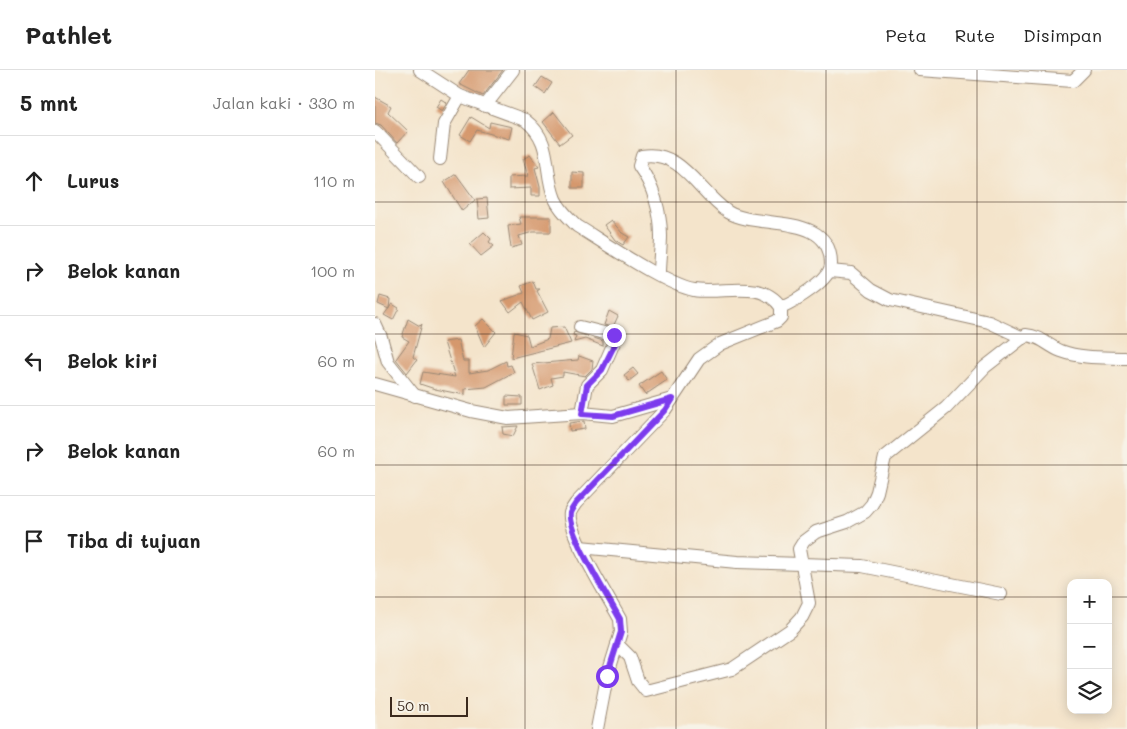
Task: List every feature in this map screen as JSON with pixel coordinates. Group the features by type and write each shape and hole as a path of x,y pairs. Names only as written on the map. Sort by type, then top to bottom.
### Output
{"street":[{"path":"420,70 460,96 525,120 537,131 548,159 555,198 563,212 577,226 659,274 695,290 751,290 773,299 781,307 781,317 777,320 721,344 699,359 665,410 576,503 570,513 570,523 580,547 620,619 621,632 600,705 597,729"},
{"path":"485,106 513,70"},
{"path":"921,70 1073,81 1084,70"},
{"path":"440,158 444,124 460,96"},
{"path":"375,131 419,177"},
{"path":"659,274 661,236 657,208 652,189 639,166 642,156 653,154 676,163 715,201 738,218 786,223 811,232 828,248 831,256 830,271 818,284 793,302 781,307"},
{"path":"830,271 851,273 871,290 900,303 913,304 972,320 989,322 1023,338"},
{"path":"375,324 388,362 415,396"},
{"path":"580,327 612,334 616,338 602,370 587,385 582,414"},
{"path":"617,644 630,657 638,681 646,691 732,669 790,630 802,617 809,603 799,549 804,541 815,532 865,512 872,504 877,492 885,457 945,408 985,367 1026,335 1041,338 1059,350 1087,358 1127,358"},
{"path":"375,384 471,411 508,418 582,414 613,416 672,399"},
{"path":"580,547 737,562 784,565 801,562 862,566 1001,594"}],"building":[{"path":"469,70 503,70 483,96 459,84"},
{"path":"542,77 552,83 545,94 535,87"},
{"path":"375,97 391,106 388,112 408,131 397,143 381,125 375,123"},
{"path":"441,99 447,103 442,111 436,107"},
{"path":"554,112 572,135 560,144 543,122"},
{"path":"471,117 489,128 490,122 512,127 509,139 477,130 470,141 460,135"},
{"path":"530,155 539,167 535,168 540,187 540,196 531,196 531,188 509,189 509,177 528,176 523,159"},
{"path":"572,172 584,173 584,188 572,188"},
{"path":"456,174 475,200 462,211 444,182"},
{"path":"487,198 489,218 479,219 477,199"},
{"path":"519,217 551,217 551,232 533,232 519,236 522,245 511,248 508,226 521,224"},
{"path":"611,220 622,233 629,237 623,245 615,240 604,225"},
{"path":"484,232 491,239 489,242 494,246 481,256 470,244"},
{"path":"533,281 536,289 540,289 537,291 548,312 532,320 523,302 510,312 502,301 524,293 521,286"},
{"path":"380,296 390,299 389,309 378,304"},
{"path":"392,304 399,308 393,320 384,315"},
{"path":"609,311 618,316 613,327 604,325"},
{"path":"408,319 420,326 422,324 413,357 417,360 407,373 396,359 409,341 402,337"},
{"path":"483,319 496,332 484,347 475,326"},
{"path":"564,327 571,343 511,358 514,332 527,335 530,346 548,339 550,328"},
{"path":"574,332 603,341 603,346 585,339 574,342 576,336 573,335"},
{"path":"458,340 463,361 469,361 469,373 488,370 506,361 507,366 511,365 514,372 486,387 465,389 465,395 420,384 423,372 455,377 444,342"},
{"path":"579,356 593,361 592,369 585,376 563,372 563,376 551,378 553,385 540,390 532,364 578,360"},
{"path":"633,368 638,374 629,381 624,375"},
{"path":"661,371 667,380 645,395 639,386"},
{"path":"506,396 522,397 522,405 506,405"},
{"path":"584,421 585,429 570,431 569,423"},
{"path":"518,426 513,436 503,434 502,427"}],"route":[{"path":"607,676 621,632 620,619 583,552 570,523 570,513 576,503 665,410 672,399 613,416 582,414 587,385 591,379 601,372 616,342 614,335"}]}
